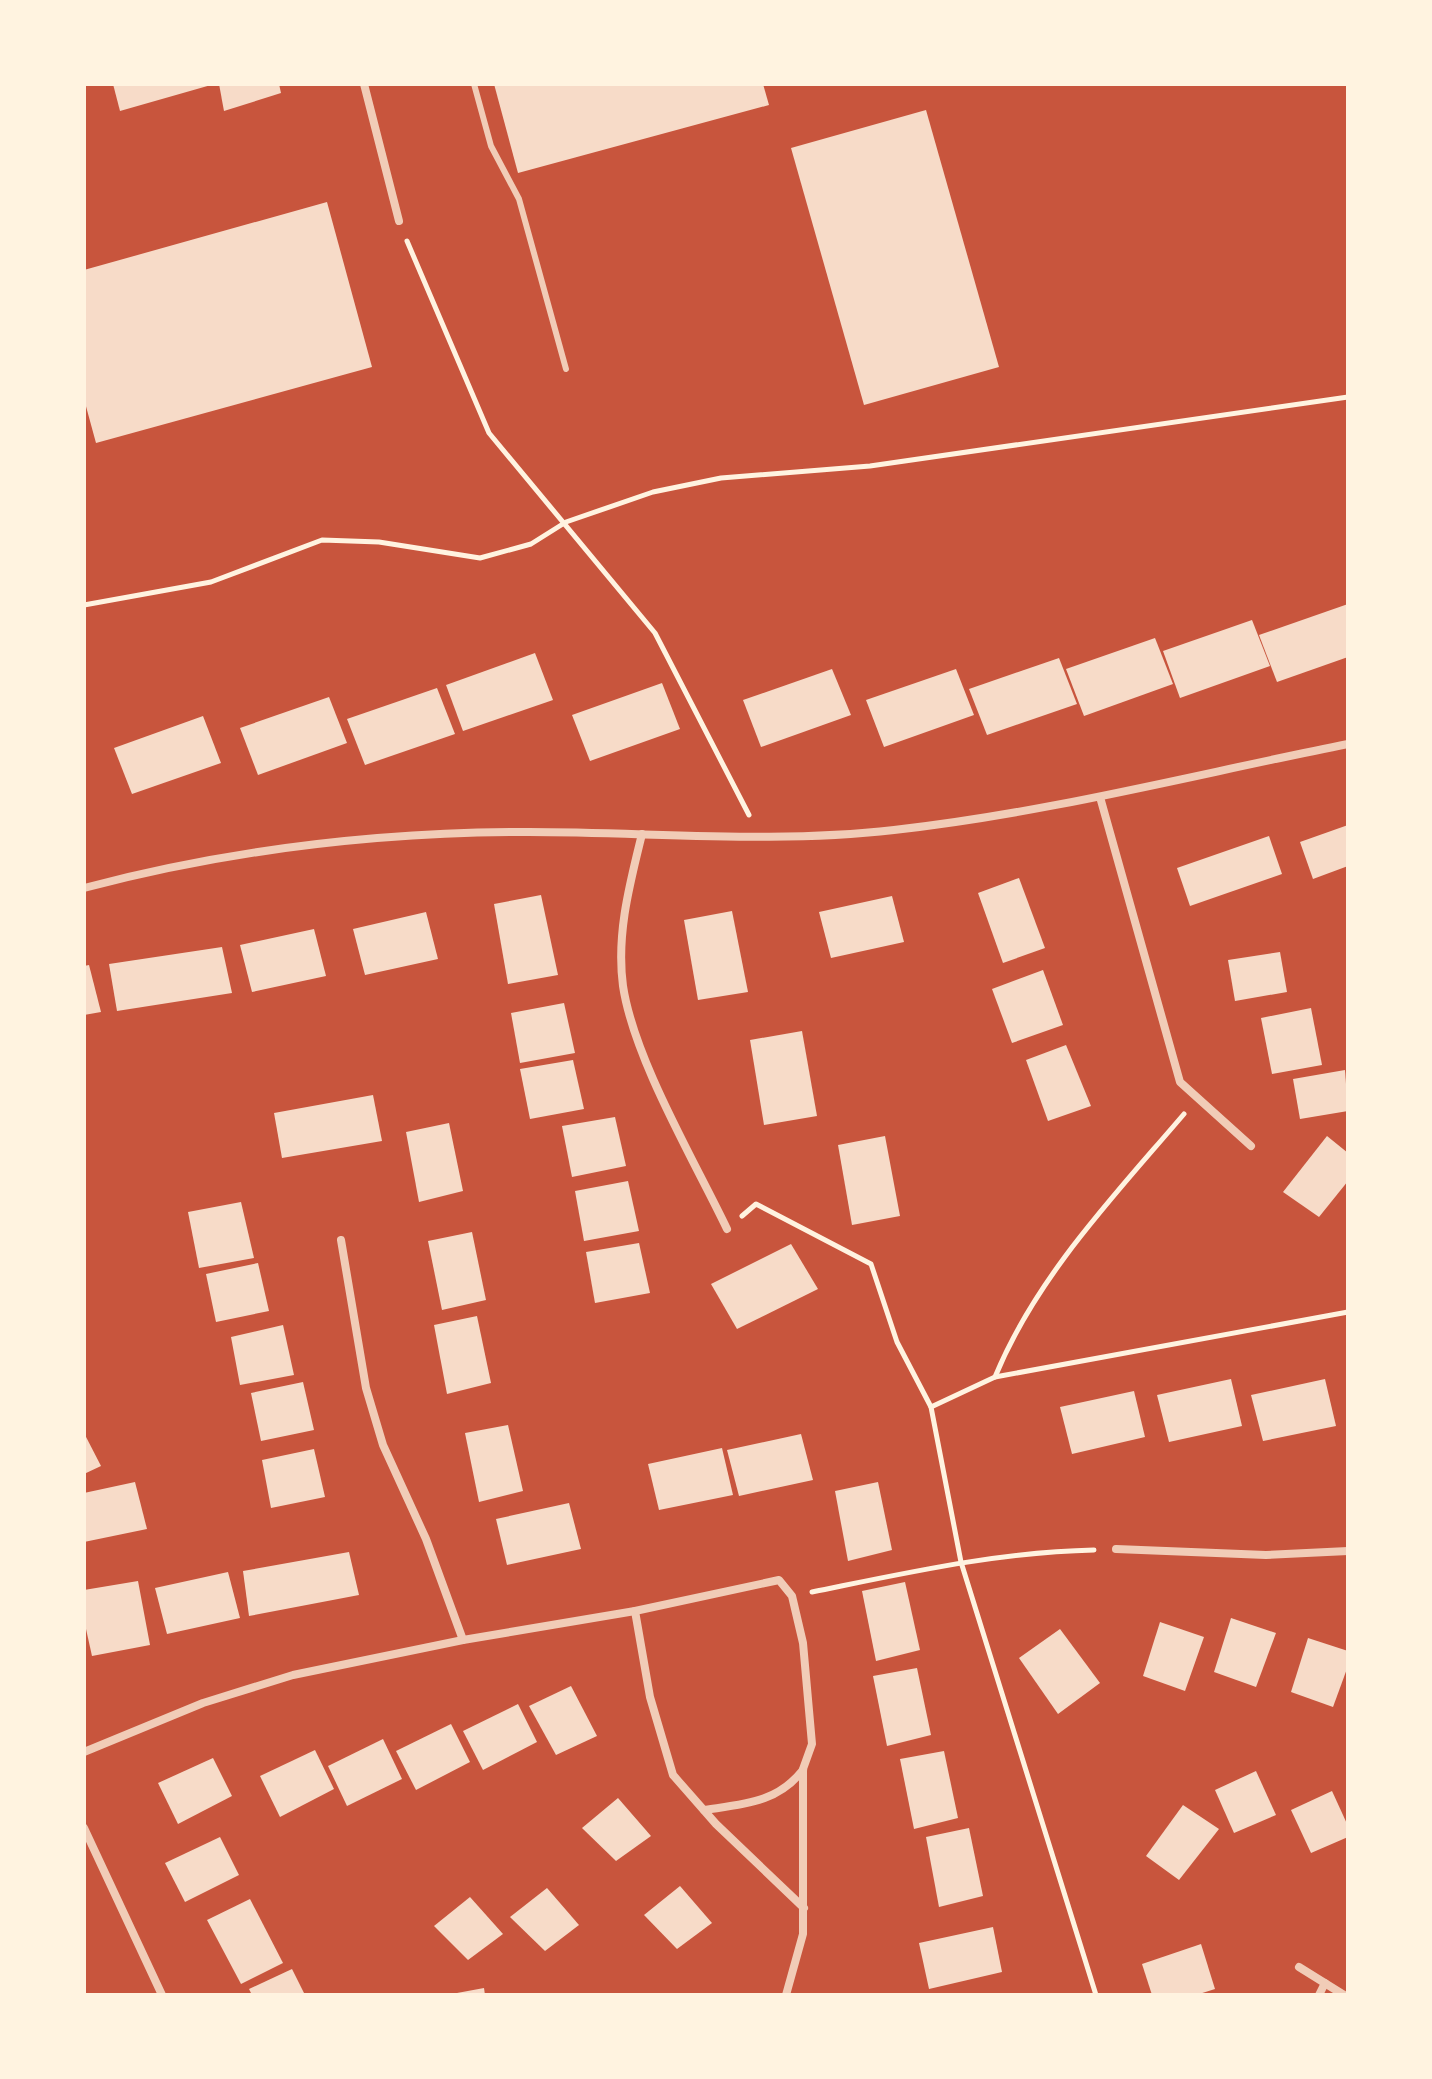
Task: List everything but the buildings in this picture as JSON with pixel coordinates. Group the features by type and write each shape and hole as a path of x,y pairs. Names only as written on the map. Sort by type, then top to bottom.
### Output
{"street":[{"path":"364,84 399,221"},
{"path":"84,888 138,874 317,843 525,832 761,838 893,831 1100,797 1348,744"},
{"path":"1100,797 1180,1082 1251,1146"},
{"path":"642,834 626,898 623,986 638,1043 727,1229"},
{"path":"341,1240 366,1388 383,1445 426,1539 463,1640"},
{"path":"1116,1549 1266,1555 1348,1551"},
{"path":"84,1752 203,1703 293,1675 463,1640 635,1611 779,1580 792,1596 803,1643 812,1744 803,1769 788,1788 764,1800 704,1810"},
{"path":"635,1611 661,1743 673,1775 704,1810 804,1908"},
{"path":"786,1995 803,1934 803,1769"},
{"path":"84,1828 162,1995"},
{"path":"1299,1967 1344,1995"},
{"path":"1319,1995 1325,1983"}],"lane":[{"path":"474,84 491,146 519,199 566,369"}],"path":[{"path":"399,221 489,433 566,522 655,633 761,838"},
{"path":"84,605 211,582 322,540 379,542 480,558 531,544 566,522 653,492 721,478 870,466 1348,397"},
{"path":"995,1377 1014,1332 1081,1234 1197,1097"},
{"path":"756,1204 871,1264 897,1342 931,1407 961,1562 1096,1995"},
{"path":"931,1407 995,1377 1348,1312"},
{"path":"792,1596 961,1562 1038,1551 1116,1549"}]}
